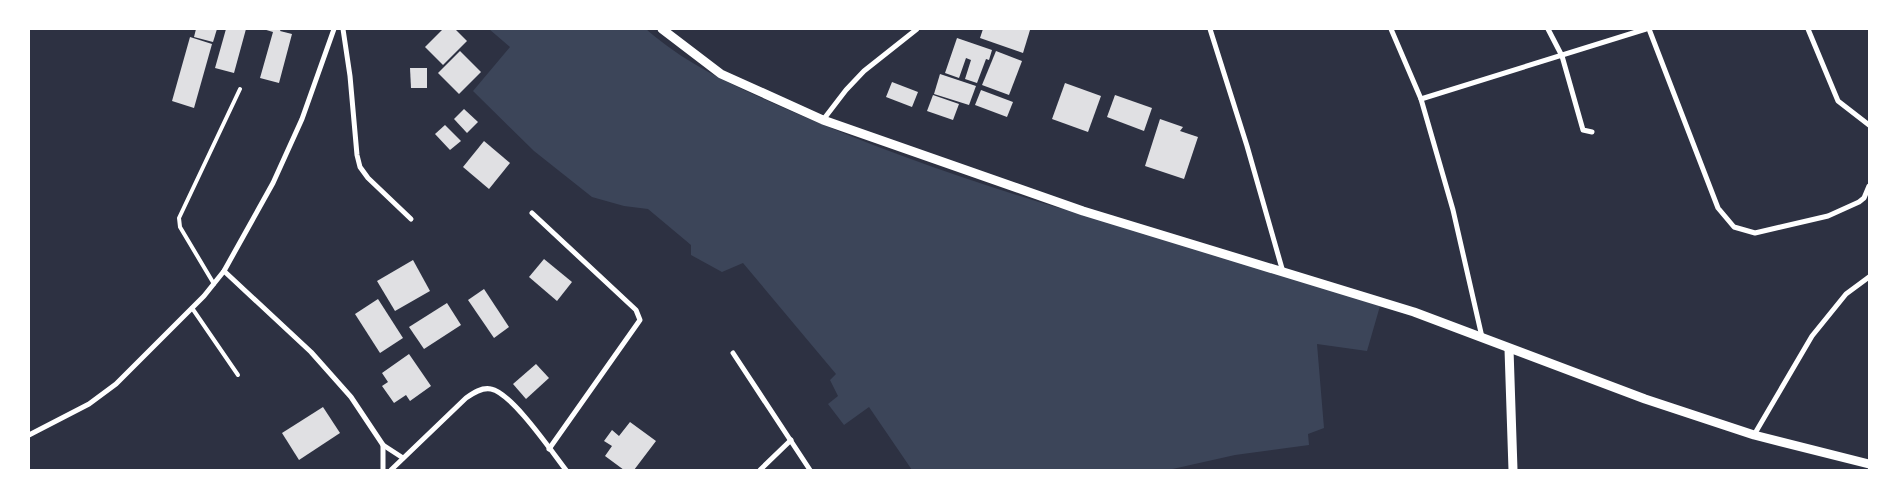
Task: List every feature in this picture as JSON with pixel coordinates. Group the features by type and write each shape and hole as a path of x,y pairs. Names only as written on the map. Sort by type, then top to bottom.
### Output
{"street":[{"path":"29,435 89,404 116,384 192,308 224,271 273,183 302,119 334,29"},
{"path":"343,29 360,167 368,178 411,219"},
{"path":"662,29 721,74 823,120 1083,212 1414,312 1645,399 1754,435 1869,464"},
{"path":"823,120 846,90 864,71 917,29"},
{"path":"1210,29 1248,146 1282,272"},
{"path":"1391,29 1421,99 1453,210 1482,337"},
{"path":"1548,29 1562,56 1583,130 1592,132"},
{"path":"1421,99 1647,29 1718,208 1734,227 1755,233 1828,216 1864,198 1869,186"},
{"path":"1808,29 1838,102 1869,125"},
{"path":"532,213 636,310 640,320 549,449"},
{"path":"224,271 312,352 351,398 383,445 403,458"},
{"path":"1754,435 1812,336 1846,294 1869,277"},
{"path":"1509,349 1513,470"},
{"path":"733,353 810,470"},
{"path":"391,470 466,398 476,391 489,388 500,393 512,403 566,470"},
{"path":"760,470 791,440"},
{"path":"383,445 383,470"}],"lane":[{"path":"214,284 180,227 179,218 240,89"},
{"path":"192,308 238,375"}],"shaded area":[{"path":"489,29 646,29 680,55 735,86 826,126 892,152 1025,198 1059,208 1072,209 1380,306 1367,351 1317,344 1324,428 1308,434 1309,445 1235,455 1168,470 912,470 869,407 844,425 828,404 838,396 830,380 836,374 743,263 722,272 691,255 691,245 648,209 624,206 592,197 534,151 473,91 510,47"}],"building":[{"path":"196,29 217,29 213,42 194,37"},
{"path":"226,29 246,29 234,73 215,68"},
{"path":"263,29 281,29 280,31 292,34 279,83 260,78 273,32"},
{"path":"443,29 455,29 467,41 443,65 425,47"},
{"path":"983,29 1030,30 1023,53 980,38"},
{"path":"190,37 212,44 194,108 172,101"},
{"path":"957,38 992,50 989,60 986,59 977,83 965,79 971,60 966,58 959,78 945,73"},
{"path":"460,51 481,72 459,94 438,73"},
{"path":"996,51 1022,61 1009,95 982,85"},
{"path":"410,68 427,68 427,88 411,88"},
{"path":"940,74 976,86 969,105 934,94"},
{"path":"892,82 918,92 912,107 886,97"},
{"path":"1065,83 1101,96 1088,132 1052,119"},
{"path":"981,90 1013,102 1007,117 975,105"},
{"path":"933,95 959,104 953,120 927,111"},
{"path":"1115,95 1152,108 1144,131 1107,117"},
{"path":"464,109 478,122 467,133 454,119"},
{"path":"1160,119 1183,127 1180,131 1198,137 1184,179 1145,166"},
{"path":"445,125 461,141 450,150 435,134"},
{"path":"484,141 510,163 489,189 463,167"},
{"path":"544,259 572,282 557,301 529,277"},
{"path":"413,260 430,291 395,311 377,281"},
{"path":"484,289 509,327 494,338 468,300"},
{"path":"378,299 403,338 380,353 355,314"},
{"path":"447,303 461,325 424,349 409,327"},
{"path":"409,354 431,386 410,401 406,395 394,403 382,386 388,382 382,373"},
{"path":"536,364 549,378 526,399 513,384"},
{"path":"323,407 340,433 299,460 282,433"},
{"path":"630,422 656,441 634,470 624,470 605,456 612,446 604,441 612,430 619,436"}]}
